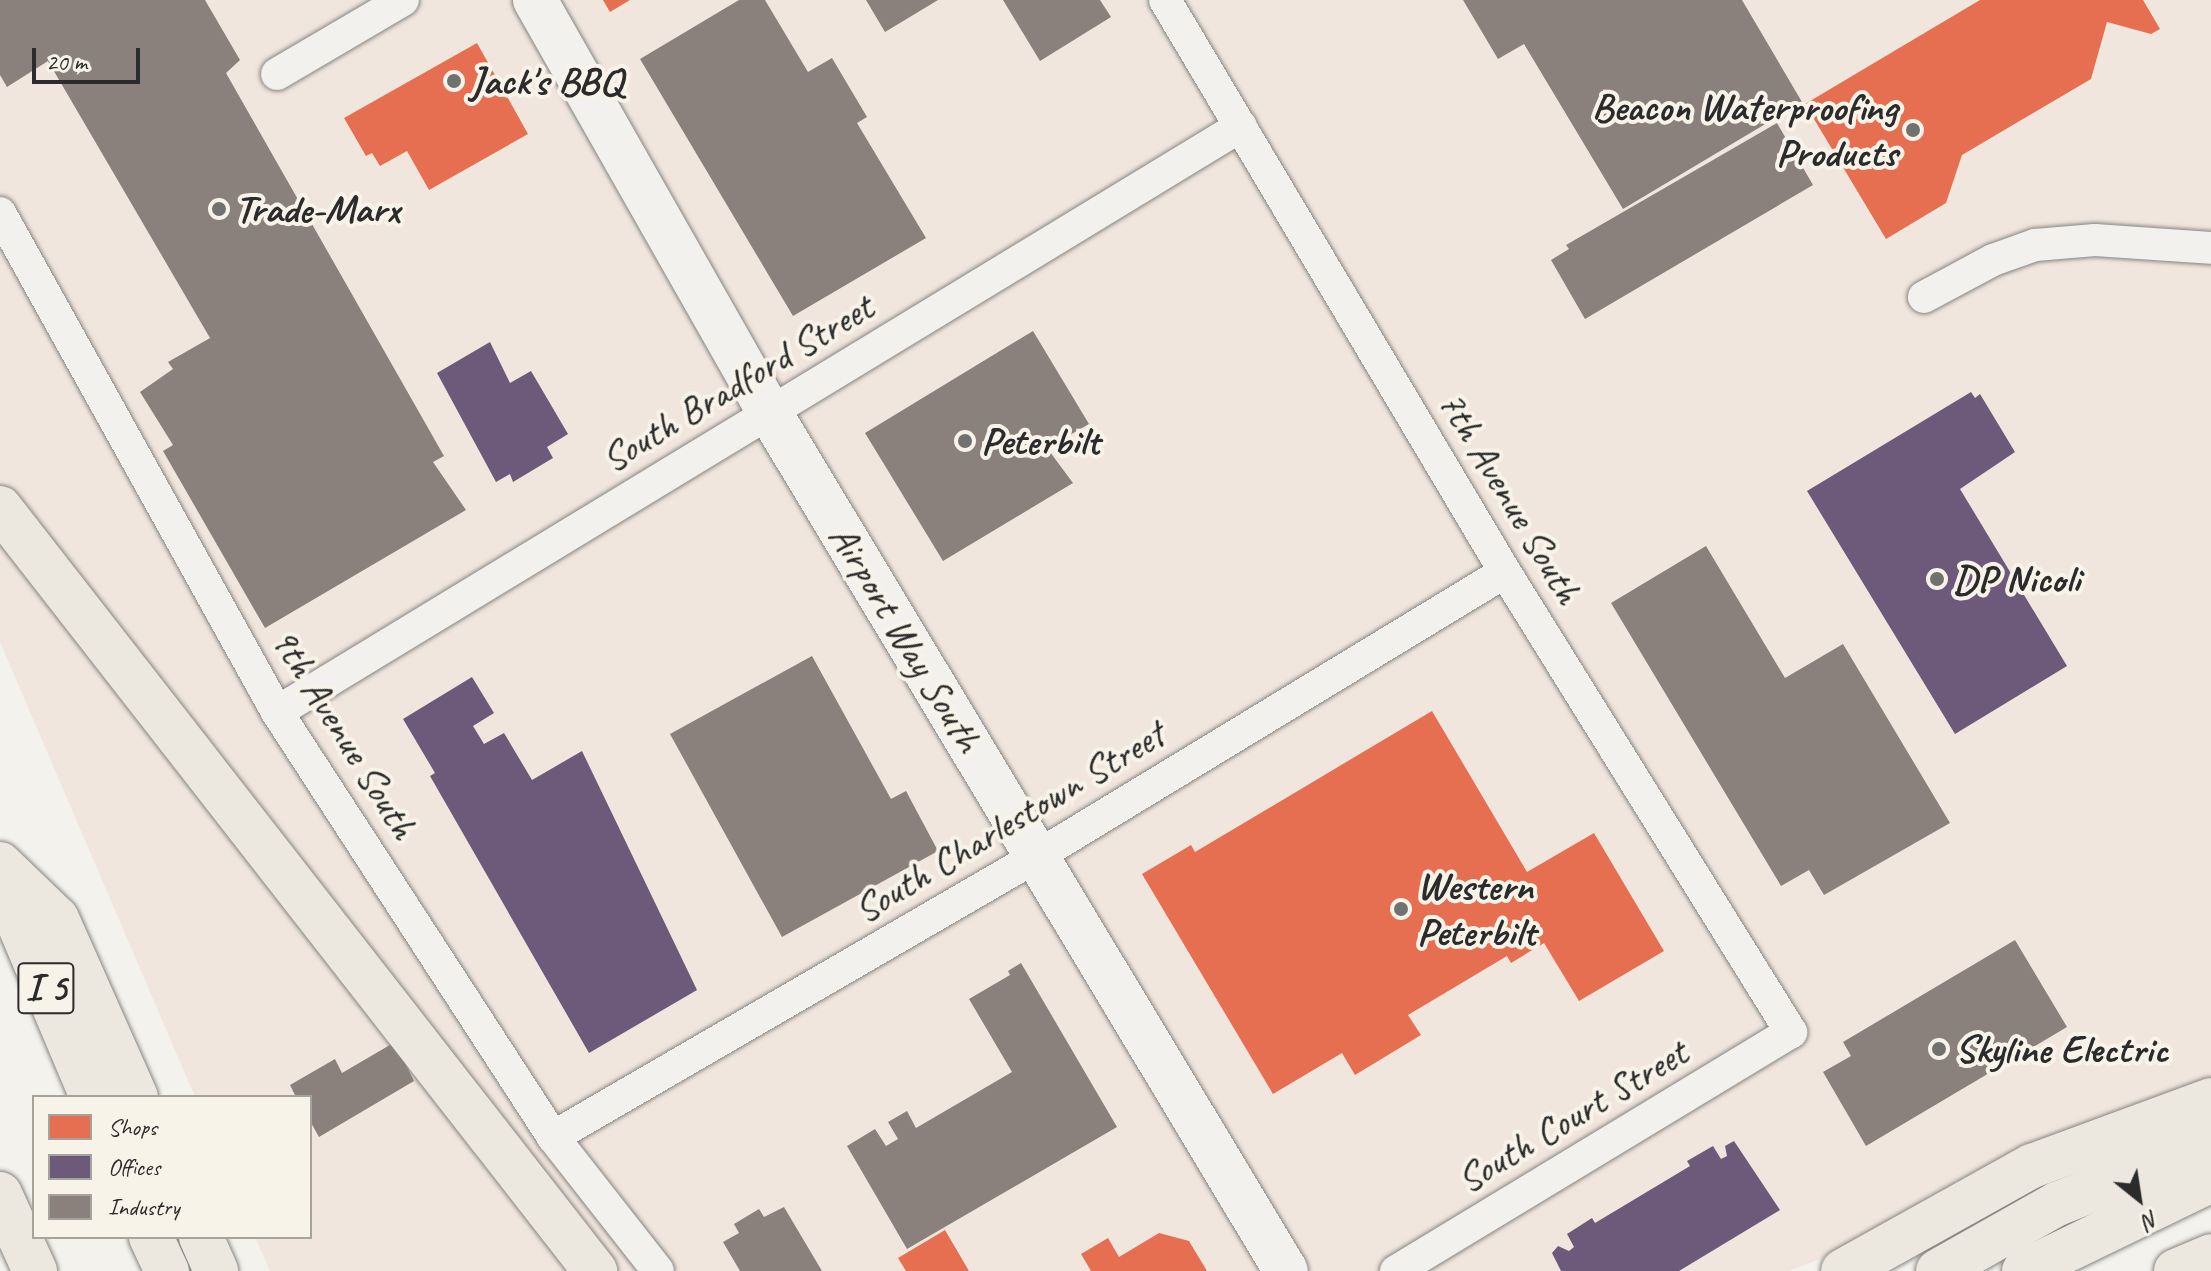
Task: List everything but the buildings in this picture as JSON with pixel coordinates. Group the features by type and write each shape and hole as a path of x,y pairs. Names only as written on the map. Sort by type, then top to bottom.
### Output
{"highway":[{"path":"0,508 595,1271"},
{"path":"0,864 57,919 135,1095"},
{"name":"I 5","path":"0,879 91,1095"},
{"path":"1854,1264 2032,1166 2211,1100"},
{"path":"1938,1271 2067,1199 2211,1143"},
{"path":"2024,1271 2211,1180"},
{"path":"0,1194 35,1271"},
{"path":"202,1239 216,1271"},
{"path":"2176,1271 2211,1256"}],"main road":[{"name":"Airport Way South","path":"535,0 770,413 1039,855 1286,1271"}],"street":[{"path":"277,74 403,0"},
{"name":"7th Avenue South","path":"1165,0 1505,572 1791,1032"},
{"name":"South Bradford Street","path":"277,712 1241,126"},
{"name":"9th Avenue South","path":"0,213 277,712 553,1137 658,1271"},
{"path":"1924,297 1993,260 2035,245 2095,240 2211,248"},
{"name":"South Charlestown Street","path":"553,1137 1039,855 1505,572"},
{"name":"South Court Street","path":"1396,1271 1791,1032"}],"shaded area":[{"path":"0,0 2211,0 2211,1110 1789,1271 270,1271 256,1239 312,1239 312,1095 194,1095 0,642"}],"place":[{"name":"Jack's BBQ","path":"454,81"},
{"name":"Beacon Waterproofing Products","path":"1913,130"},
{"name":"Trade-Marx","path":"219,209"},
{"name":"Peterbilt","path":"965,441"},
{"name":"DP Nicoli","path":"1937,579"},
{"name":"Western Peterbilt","path":"1401,909"},
{"name":"Skyline Electric","path":"1939,1049"}]}
